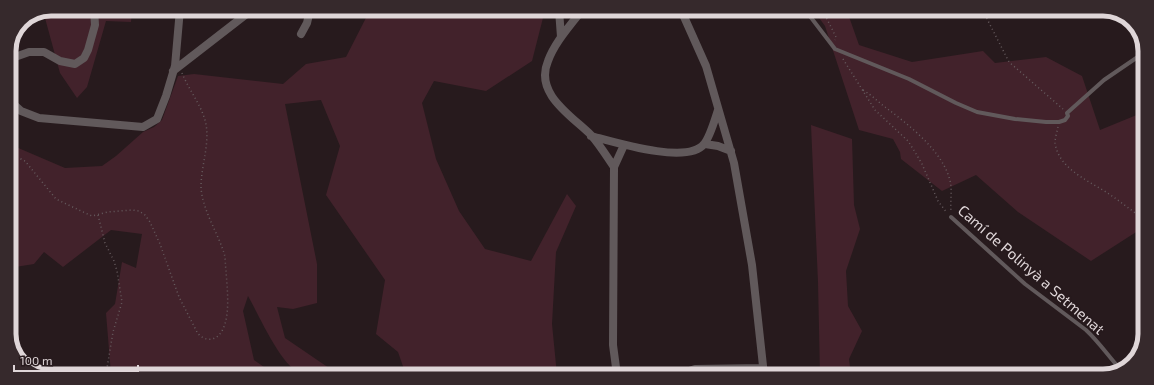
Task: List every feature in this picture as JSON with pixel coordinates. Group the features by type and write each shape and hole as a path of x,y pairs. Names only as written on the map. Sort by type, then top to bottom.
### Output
{"street":[{"path":"16,57 29,52 44,52 60,61 75,64 84,58 95,25 94,16"},
{"path":"16,106 21,111 39,118 143,127 157,119 176,68 180,16"},
{"path":"176,68 244,16"},
{"path":"301,34 307,23 309,16"},
{"path":"559,16 561,37"},
{"path":"577,16 561,37 547,61 547,85 557,103 591,136 614,167"},
{"path":"683,16 706,66 731,151 752,265 763,369"},
{"path":"705,144 718,110"},
{"path":"591,136 624,144 677,153 692,151 705,144 718,146 731,151"},
{"path":"616,369 613,345 614,167 624,144"}],"lane":[{"path":"810,16 835,50 909,79 977,112 1015,119 1059,122 1065,120 1068,116 1067,113 1104,80 1138,57"},
{"name":"Camí de Polinyà a Setmenat","path":"951,217 1025,284 1095,337 1117,366"}],"path":[{"path":"826,16 836,37 835,50"},
{"path":"986,16 1009,62 1067,113"},
{"name":"Camí de Polinyà a Setmenat","path":"835,50 875,110 908,141 916,152 938,201 951,217"},
{"path":"16,157 25,161 56,199 92,216 108,212 132,210 139,211 144,215 150,222 160,244 179,297 197,332 204,339 218,336 225,322 227,313 228,290 224,250 202,196 202,178 207,141 204,118 185,80 176,68"},
{"path":"863,90 874,96 884,106 911,126 942,163 951,183 951,217"},
{"path":"1059,122 1055,141 1058,152 1066,165 1072,171 1109,194 1138,215"},
{"path":"98,215 105,244 114,261 117,271 122,302 114,325 107,369"}],"shaded area":[{"path":"51,16 131,16 131,22 106,21 87,87 77,98 60,73 44,17"},
{"path":"367,16 543,16 532,61 486,91 434,81 422,103 436,159 459,211 485,249 531,261 567,194 576,206 556,252 552,324 556,369 404,369 398,352 376,334 385,280 326,195 340,146 321,100 285,104 317,264 317,303 293,309 277,307 285,338 329,369 294,369 287,363 272,340 248,296 243,311 254,360 267,369 111,369 106,313 115,304 122,262 136,268 142,234 111,230 63,267 44,252 34,264 16,267 16,147 65,168 102,166 116,156 143,132 154,127 162,120 178,76 194,74 283,84 306,64 346,57"},
{"path":"818,16 849,16 859,45 912,62 983,51 995,63 1046,57 1082,76 1100,130 1138,114 1138,231 1091,261 1018,212 976,175 942,191 901,159 900,152 893,139 859,130 825,26"},
{"path":"811,125 852,139 854,205 860,229 846,271 848,306 862,331 849,359 850,369 820,369 818,282"},
{"path":"1035,367 1036,369 1026,369"}]}
